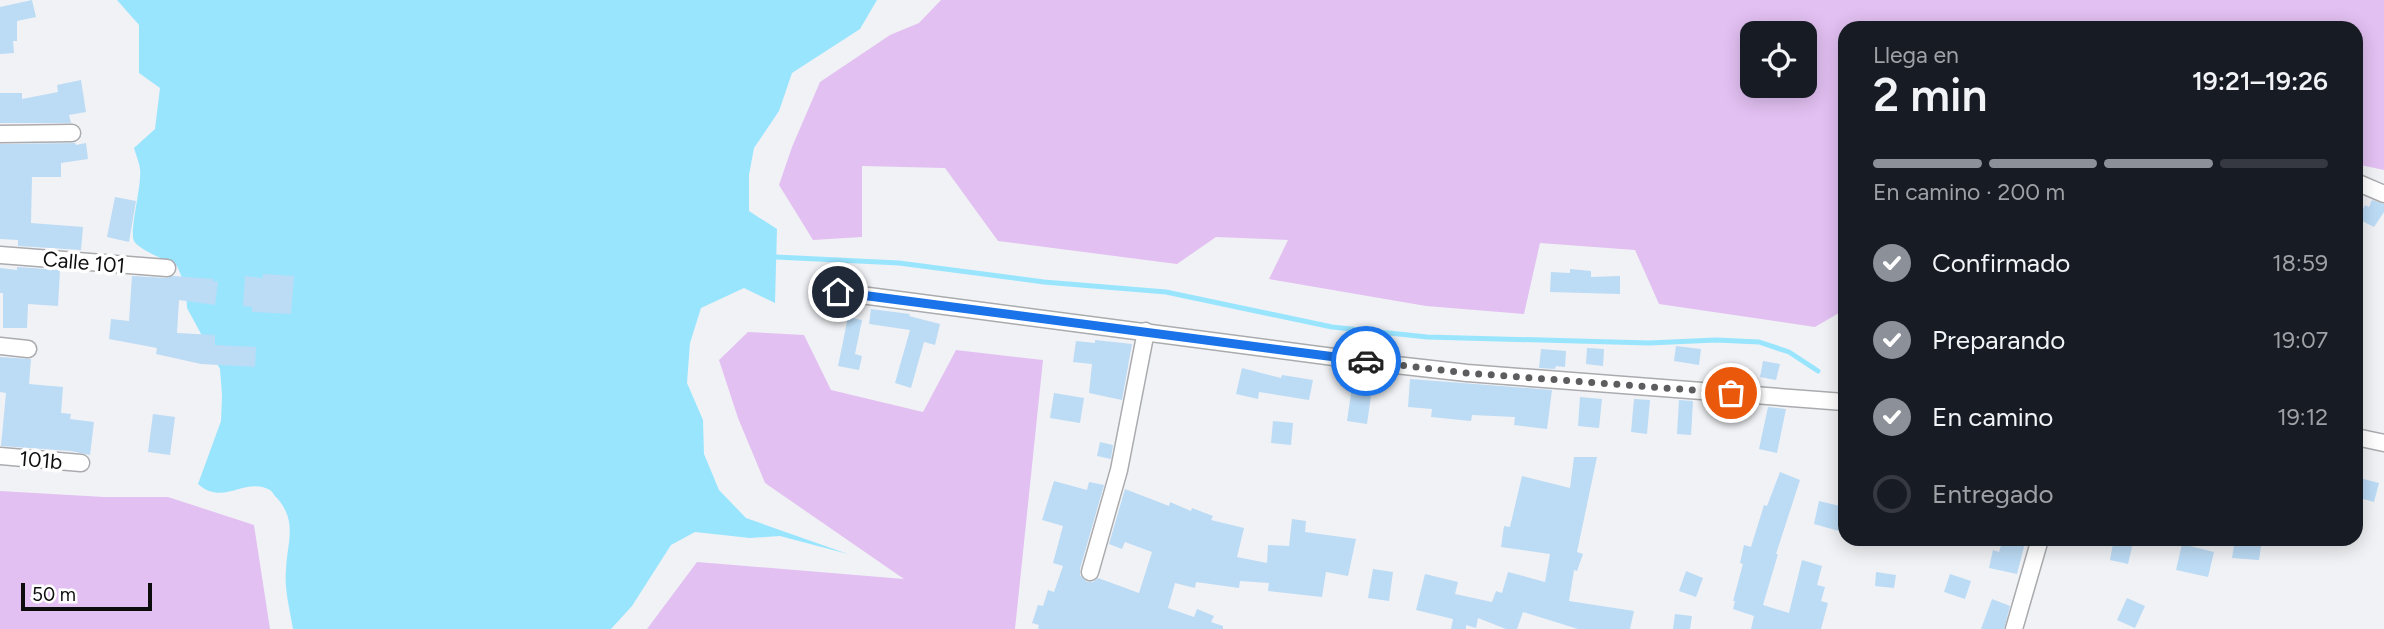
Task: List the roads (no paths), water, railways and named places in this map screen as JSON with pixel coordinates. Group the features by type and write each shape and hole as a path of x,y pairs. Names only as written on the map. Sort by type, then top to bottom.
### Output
{"street":[{"path":"0,134 72,133"},
{"path":"2363,185 2384,194"},
{"name":"Calle 101","path":"0,255 167,268"},
{"path":"838,292 1467,373 1838,402"},
{"path":"1090,572 1119,470 1146,331"},
{"path":"0,346 28,349"},
{"path":"2363,438 2384,443"},
{"name":"101b","path":"0,456 81,463"},
{"path":"2014,629 2038,546"}],"water":[{"path":"117,0 877,0 860,29 792,73 779,111 754,148 749,175 749,211 777,229 775,303 744,288 701,308 690,343 687,383 703,420 704,454 719,490 746,518 848,554 780,536 750,538 695,532 671,545 632,606 611,629 293,629 286,584 290,532 283,507 271,491 261,487 251,486 217,493 198,484 221,421 220,369 187,308 186,287 177,266 147,252 134,241 140,166 134,148 155,129 160,88 139,73 139,25"}],"waterway":[{"path":"776,257 899,263 1044,282 1166,292 1332,327 1427,337 1649,343 1716,340 1759,342 1789,352 1818,371"}]}
